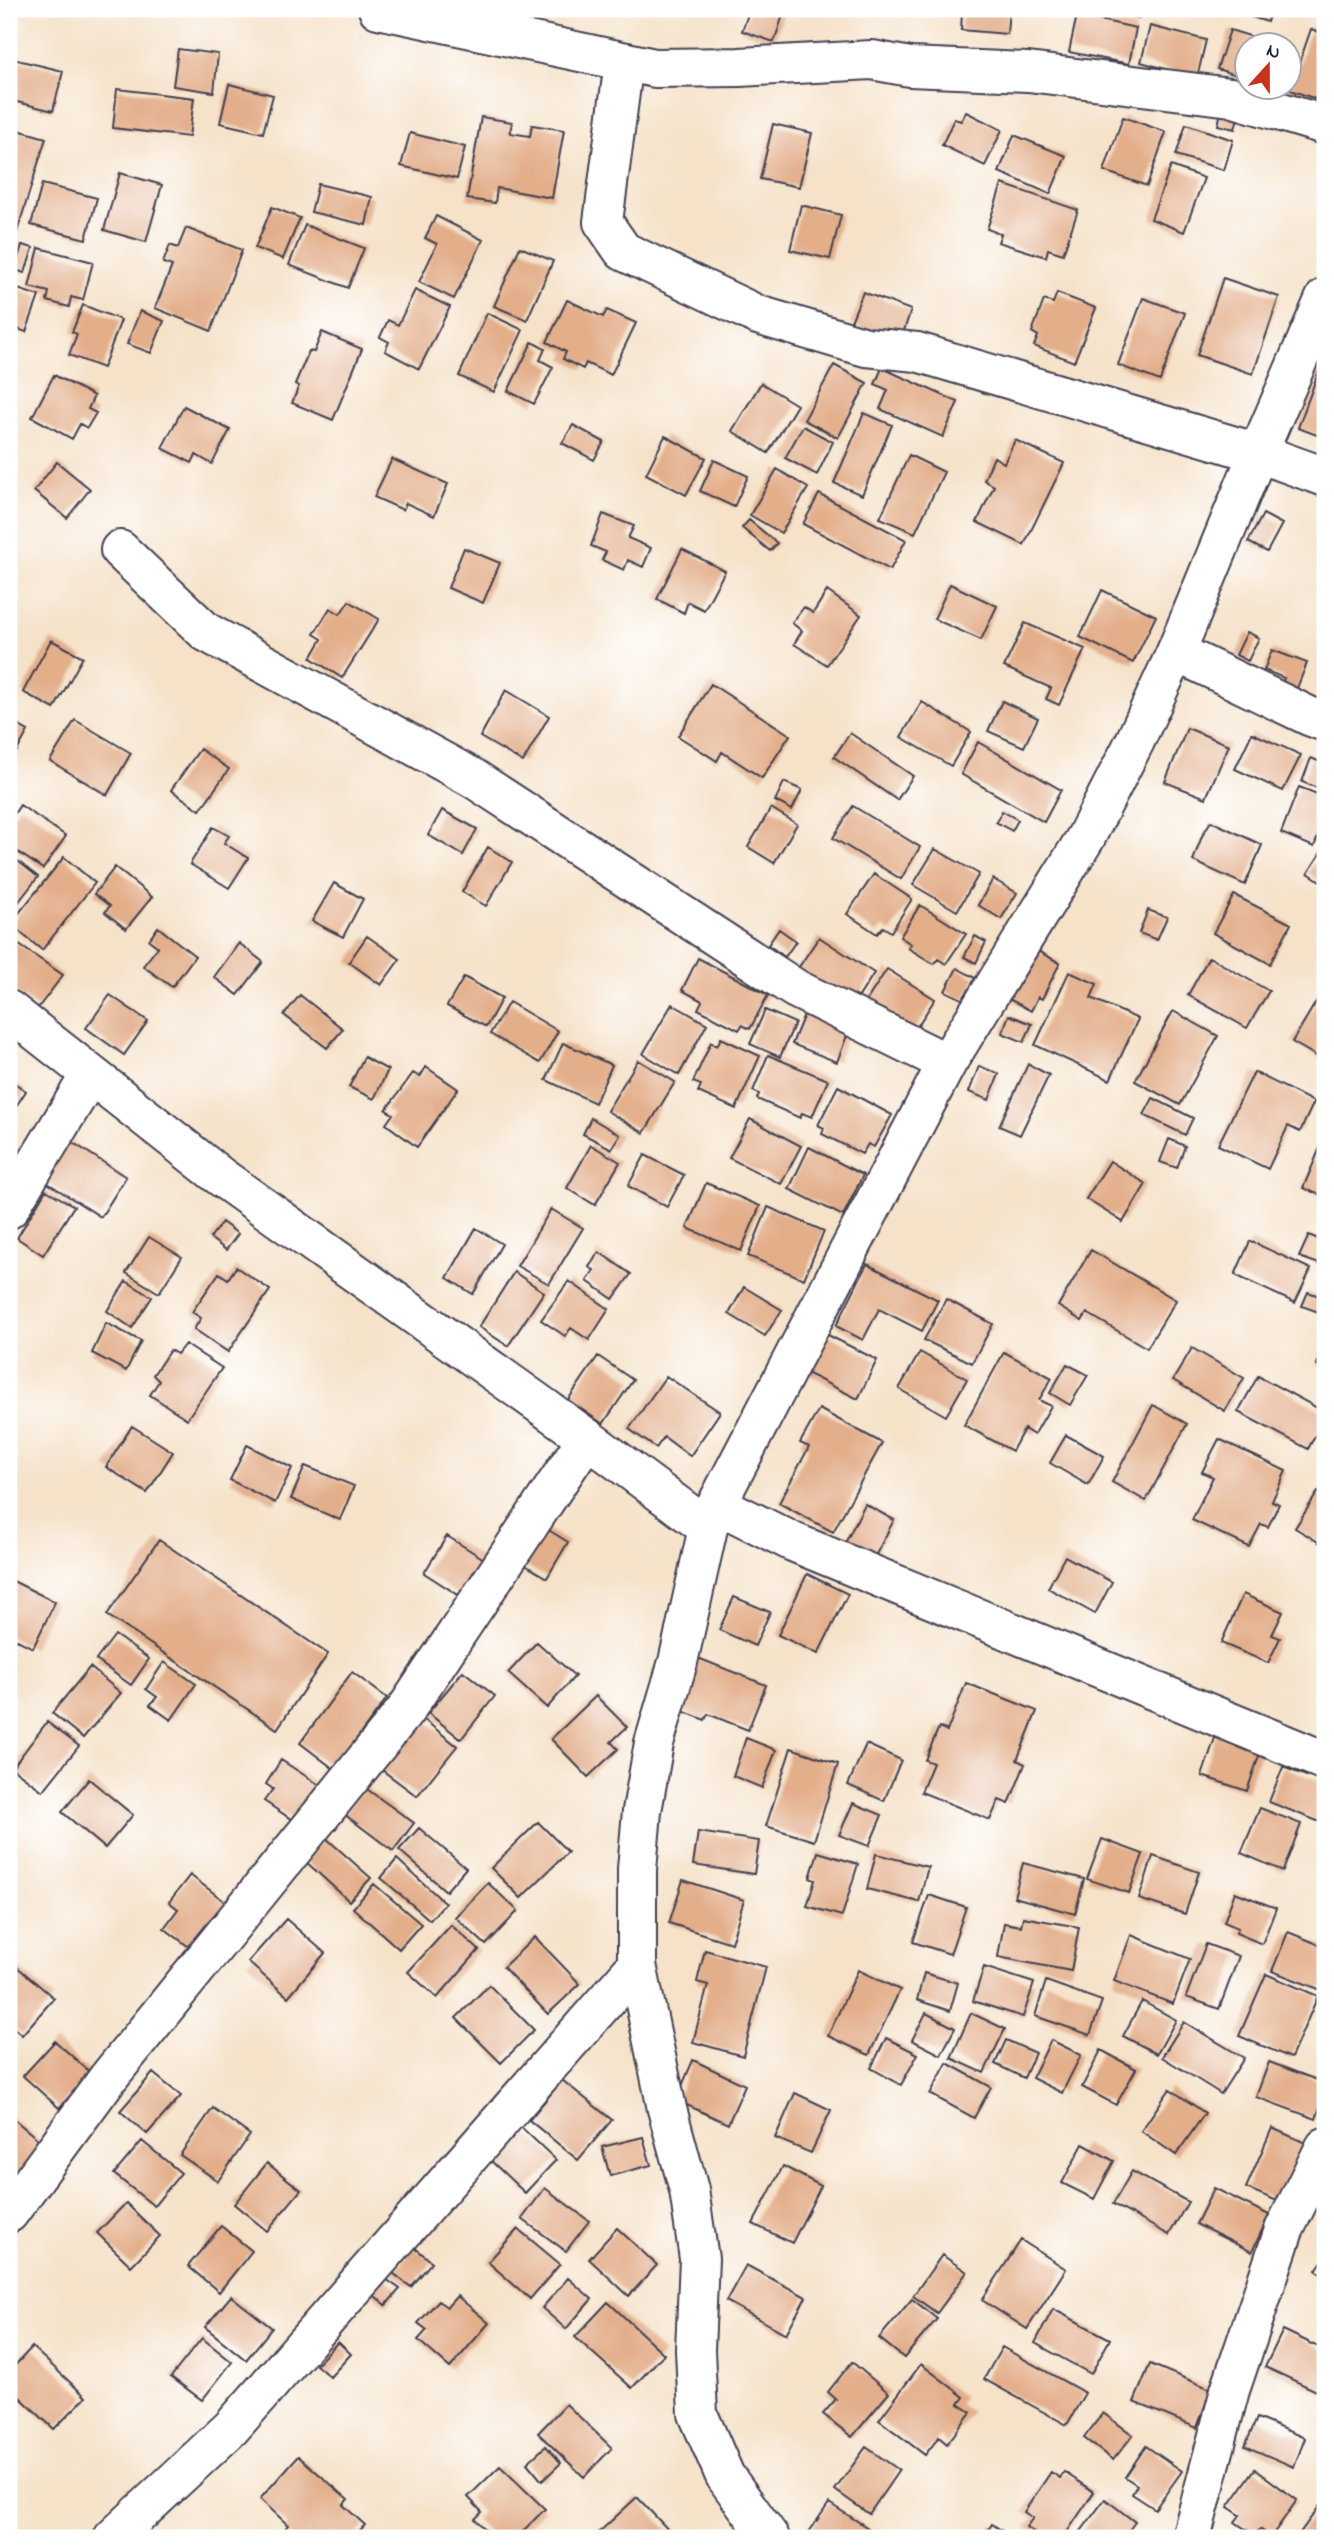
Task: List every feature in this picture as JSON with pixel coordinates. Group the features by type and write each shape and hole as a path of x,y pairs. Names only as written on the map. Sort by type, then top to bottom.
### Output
{"street":[{"path":"378,9 655,68 872,60 910,67 1028,72 1231,97 1325,125"},
{"path":"624,62 603,222 623,251 758,316 866,347 916,352 1258,453 1325,477"},
{"path":"770,2538 725,2476 698,2414 695,2350 699,2259 688,2190 667,2109 637,1965 637,1869 642,1811 654,1743 678,1662 712,1516 947,1063 1086,837 1135,741 1176,652 1325,298"},
{"path":"120,550 206,632 473,778 796,989 947,1063"},
{"path":"1176,652 1325,722"},
{"path":"9,1010 221,1177 587,1438 712,1516 793,1542 1325,1761"},
{"path":"9,1209 90,1075"},
{"path":"9,2213 108,2078 405,1711 587,1438"},
{"path":"113,2538 231,2428 637,1965"},
{"path":"1191,2538 1230,2390 1284,2230 1325,2147"}],"building":[{"path":"750,9 785,9 774,42 742,31"},
{"path":"953,9 1009,9 1007,34 961,30 962,13 953,12"},
{"path":"1102,9 1141,9 1139,18"},
{"path":"1234,9 1271,9 1267,22"},
{"path":"1301,9 1325,9 1325,18"},
{"path":"1077,15 1136,28 1129,64 1069,52"},
{"path":"1150,26 1206,40 1197,78 1141,62"},
{"path":"1311,29 1325,34 1325,102 1302,94 1302,55"},
{"path":"1230,30 1237,32 1232,32 1232,74 1217,69"},
{"path":"178,49 218,54 214,92 173,86"},
{"path":"9,58 63,71 53,111 9,100"},
{"path":"229,84 273,95 263,133 220,123"},
{"path":"117,89 194,98 189,137 113,128"},
{"path":"966,112 1002,130 985,166 942,145 954,119 961,121"},
{"path":"1221,112 1238,117 1235,129 1218,125"},
{"path":"481,117 512,122 510,133 530,136 532,125 564,130 552,198 497,188 495,203 467,199"},
{"path":"1123,117 1166,132 1147,186 1104,171"},
{"path":"773,124 812,133 799,187 760,179"},
{"path":"1186,124 1233,140 1224,170 1176,155"},
{"path":"11,128 46,138 9,258 9,135"},
{"path":"410,133 465,147 457,179 401,166"},
{"path":"1014,135 1066,156 1050,194 999,172"},
{"path":"1171,166 1204,178 1184,232 1151,219"},
{"path":"120,173 162,185 146,242 104,230"},
{"path":"42,184 97,198 86,239 31,225"},
{"path":"318,184 372,197 366,225 311,212"},
{"path":"1002,184 1078,210 1063,254 1048,249 1046,257 998,242 1001,234 987,229"},
{"path":"801,205 841,215 830,259 790,250"},
{"path":"272,207 300,218 283,259 255,248"},
{"path":"436,216 483,240 454,299 419,282 437,244 425,238"},
{"path":"305,225 364,248 348,288 289,265"},
{"path":"186,228 242,250 211,331 155,308 172,266 163,263 170,245 178,248"},
{"path":"22,245 33,248 25,273 14,270"},
{"path":"520,247 553,261 527,320 494,306"},
{"path":"39,248 93,262 83,300 71,297 69,307 47,301 49,292 29,287"},
{"path":"1223,278 1279,297 1253,374 1197,355"},
{"path":"9,286 39,296 26,332 9,326"},
{"path":"415,290 450,307 419,369 385,351 389,342 380,337 388,320 398,325"},
{"path":"863,292 911,310 900,342 850,324"},
{"path":"1057,293 1096,308 1074,362 1034,346 1038,336 1032,332 1044,300 1053,303"},
{"path":"1143,298 1185,313 1160,381 1118,365"},
{"path":"567,300 603,317 607,310 636,323 611,375 586,363 583,369 563,359 566,352 547,342"},
{"path":"83,305 121,320 103,368 69,355 77,334 72,332"},
{"path":"140,311 164,321 151,353 127,344"},
{"path":"487,313 523,330 494,392 459,376"},
{"path":"322,332 362,349 333,420 292,403 299,386 295,384 309,351 314,352"},
{"path":"532,342 545,349 540,360 553,367 534,404 508,391"},
{"path":"1325,354 1325,438 1298,428"},
{"path":"834,365 867,383 838,438 804,420"},
{"path":"882,368 958,402 943,437 880,409 888,390 875,384"},
{"path":"54,375 94,396 88,409 96,413 87,428 80,424 72,439 32,417"},
{"path":"761,383 797,405 768,453 732,431"},
{"path":"184,406 230,430 212,464 196,455 192,463 162,448"},
{"path":"864,413 892,425 862,495 834,483"},
{"path":"573,425 604,442 594,460 562,443"},
{"path":"803,426 833,442 817,475 785,458"},
{"path":"665,436 706,458 686,495 646,474"},
{"path":"1015,440 1064,463 1024,545 977,522 994,486 984,480 994,457 1004,463"},
{"path":"909,455 944,472 915,533 880,518"},
{"path":"392,459 448,484 434,516 406,503 403,510 374,497"},
{"path":"714,460 748,476 734,507 700,491"},
{"path":"57,462 90,489 67,518 34,491"},
{"path":"777,469 808,488 781,533 750,515"},
{"path":"819,494 906,540 890,570 803,524"},
{"path":"603,514 634,526 628,538 651,548 643,567 628,560 624,570 602,560 606,552 591,546"},
{"path":"1263,514 1282,524 1267,552 1248,542"},
{"path":"749,520 777,543 770,551 742,528"},
{"path":"464,548 500,563 483,603 448,588"},
{"path":"682,549 725,571 704,610 688,602 684,613 657,599"},
{"path":"950,584 997,606 981,640 934,619"},
{"path":"1102,590 1156,616 1133,663 1080,637"},
{"path":"827,591 861,615 827,665 794,644 802,631 792,623 804,607 813,613"},
{"path":"349,601 379,619 342,678 311,658 322,639 314,634 330,608 340,614"},
{"path":"1025,623 1085,649 1059,705 1046,699 1051,688 1004,667"},
{"path":"1247,632 1259,638 1248,661 1236,655"},
{"path":"51,640 83,657 54,709 23,692"},
{"path":"1272,650 1307,663 1295,693 1281,687 1284,678 1264,670"},
{"path":"711,684 790,735 762,778 722,752 717,761 678,736"},
{"path":"506,690 549,716 523,762 480,737"},
{"path":"1002,701 1038,718 1024,747 988,731"},
{"path":"922,702 971,732 951,766 901,737"},
{"path":"75,720 131,753 107,795 50,761"},
{"path":"14,723 28,731 16,753 9,749 9,733"},
{"path":"1187,728 1229,745 1206,798 1165,782"},
{"path":"850,733 913,776 897,800 834,757"},
{"path":"1252,733 1301,755 1283,791 1235,769"},
{"path":"978,742 1061,790 1044,822 961,774"},
{"path":"200,749 229,769 200,810 171,790"},
{"path":"1311,758 1325,764 1325,791 1302,782"},
{"path":"784,782 802,790 792,810 775,801"},
{"path":"1299,787 1325,797 1325,817 1314,847 1281,833"},
{"path":"20,805 66,836 43,869 9,846 9,822"},
{"path":"853,806 920,847 901,879 833,838"},
{"path":"771,808 797,824 774,863 748,847"},
{"path":"442,810 477,829 463,855 428,835"},
{"path":"1002,811 1018,820 1012,831 996,822"},
{"path":"1211,821 1262,845 1245,885 1193,861"},
{"path":"213,827 229,836 224,843 248,858 229,888 190,864"},
{"path":"488,847 512,862 486,906 462,892"},
{"path":"935,849 979,874 957,911 913,885"},
{"path":"1322,851 1325,853 1325,884 1308,873"},
{"path":"9,854 38,877 9,914"},
{"path":"64,857 95,883 42,950 10,924"},
{"path":"115,867 152,897 126,929 105,912 110,906 94,894"},
{"path":"874,874 912,899 891,932 883,927 877,934 847,914"},
{"path":"993,879 1017,893 1001,919 978,905"},
{"path":"334,883 363,899 343,937 312,921"},
{"path":"1234,895 1291,924 1270,964 1213,933"},
{"path":"920,905 966,934 946,964 938,959 934,964 908,948 911,944 900,937"},
{"path":"1148,910 1167,917 1157,940 1139,933"},
{"path":"158,927 195,956 172,987 143,966 158,947 149,940"},
{"path":"779,929 796,941 785,957 768,945"},
{"path":"367,936 400,959 381,985 349,962"},
{"path":"975,936 986,942 976,963 964,957"},
{"path":"819,937 874,973 853,1006 797,970"},
{"path":"12,940 63,975 38,1008 9,988 9,945"},
{"path":"239,943 263,962 238,995 214,977"},
{"path":"1034,949 1060,963 1042,999 1038,997 1031,1011 1009,999"},
{"path":"1209,957 1269,991 1247,1028 1188,995"},
{"path":"698,958 768,995 750,1029 742,1025 739,1030 698,1009 702,1001 682,990"},
{"path":"957,968 975,978 964,1000 945,991"},
{"path":"887,969 935,999 911,1036 863,1006"},
{"path":"1069,972 1097,984 1091,998 1138,1019 1110,1080 1035,1045"},
{"path":"464,977 502,998 486,1027 447,1006"},
{"path":"1322,992 1325,994 1325,1061 1292,1042"},
{"path":"110,995 148,1021 124,1055 86,1028"},
{"path":"300,995 343,1029 327,1048 284,1015"},
{"path":"509,1002 558,1031 540,1063 490,1034"},
{"path":"672,1004 707,1024 679,1075 643,1054"},
{"path":"807,1007 851,1025 837,1062 792,1044"},
{"path":"765,1010 795,1023 780,1057 750,1044"},
{"path":"1173,1011 1218,1036 1180,1105 1135,1081"},
{"path":"1009,1015 1032,1024 1024,1042 1002,1033"},
{"path":"721,1038 760,1056 736,1109 698,1092 701,1085 693,1082 711,1042 717,1046"},
{"path":"563,1043 612,1065 595,1103 546,1080"},
{"path":"768,1055 828,1080 812,1117 802,1113 800,1118 757,1099 759,1094 753,1091"},
{"path":"364,1057 388,1070 374,1099 349,1087"},
{"path":"638,1060 675,1082 644,1133 607,1111"},
{"path":"1028,1064 1049,1075 1020,1135 999,1126"},
{"path":"979,1066 999,1074 989,1100 969,1092"},
{"path":"426,1067 458,1089 417,1147 386,1124 393,1114 386,1110 413,1073 420,1077"},
{"path":"1254,1072 1314,1102 1300,1132 1288,1126 1268,1169 1218,1145"},
{"path":"9,1079 26,1091 9,1117"},
{"path":"838,1086 892,1115 874,1147 868,1144 862,1154 822,1134 824,1128 818,1125"},
{"path":"1153,1098 1193,1118 1185,1135 1144,1115"},
{"path":"591,1118 620,1135 612,1149 583,1134"},
{"path":"750,1119 801,1146 781,1184 729,1158"},
{"path":"1325,1136 1325,1197 1303,1188"},
{"path":"1169,1139 1185,1146 1177,1168 1160,1162"},
{"path":"69,1140 126,1177 101,1217 43,1180"},
{"path":"591,1145 620,1162 595,1205 567,1188"},
{"path":"809,1147 863,1175 843,1216 789,1189"},
{"path":"645,1155 684,1175 667,1207 628,1186"},
{"path":"1110,1161 1146,1184 1123,1222 1086,1199"},
{"path":"706,1183 760,1206 741,1251 687,1228"},
{"path":"46,1190 74,1206 43,1255 17,1238"},
{"path":"768,1207 824,1231 804,1279 748,1256"},
{"path":"551,1209 583,1228 549,1284 517,1266"},
{"path":"222,1222 238,1234 226,1250 210,1238"},
{"path":"476,1228 502,1244 473,1294 447,1278"},
{"path":"1309,1235 1325,1242 1319,1264 1299,1257"},
{"path":"149,1237 182,1257 159,1293 126,1273"},
{"path":"1250,1241 1311,1269 1295,1303 1235,1275"},
{"path":"1091,1250 1176,1300 1147,1348 1087,1313 1082,1321 1058,1306"},
{"path":"599,1252 631,1274 613,1299 587,1281 594,1270 589,1267"},
{"path":"867,1264 938,1300 922,1331 879,1309 863,1340 836,1326"},
{"path":"236,1267 270,1290 228,1352 194,1329 201,1318 192,1312 219,1273 228,1279"},
{"path":"514,1272 544,1292 508,1346 479,1327"},
{"path":"126,1281 152,1297 132,1328 107,1311"},
{"path":"569,1281 609,1309 589,1340 571,1328 565,1336 541,1320"},
{"path":"744,1287 782,1310 765,1336 729,1314"},
{"path":"1308,1292 1325,1298 1324,1314 1302,1306"},
{"path":"946,1299 993,1324 972,1363 924,1340"},
{"path":"106,1323 141,1341 126,1371 92,1353"},
{"path":"826,1334 877,1360 858,1399 806,1373"},
{"path":"1325,1343 1325,1368 1317,1365"},
{"path":"185,1344 222,1368 187,1419 150,1395 159,1381 153,1375 170,1350 177,1354"},
{"path":"1192,1348 1244,1378 1225,1411 1173,1380"},
{"path":"920,1352 967,1379 946,1416 899,1389"},
{"path":"1004,1352 1052,1378 1039,1400 1051,1406 1034,1435 1024,1429 1012,1451 964,1425"},
{"path":"598,1356 633,1380 603,1424 568,1400"},
{"path":"1067,1364 1088,1375 1070,1405 1050,1393"},
{"path":"666,1376 720,1412 690,1456 664,1437 656,1448 629,1429"},
{"path":"1258,1376 1325,1412 1308,1449 1238,1412"},
{"path":"1153,1405 1187,1424 1146,1501 1112,1482"},
{"path":"819,1409 882,1443 833,1532 779,1503 809,1447 800,1443"},
{"path":"132,1426 173,1452 147,1493 106,1467"},
{"path":"1066,1435 1104,1456 1088,1485 1050,1463"},
{"path":"1219,1439 1286,1471 1272,1501 1279,1504 1268,1527 1261,1524 1249,1547 1192,1520 1213,1477 1202,1472"},
{"path":"247,1445 292,1468 275,1503 230,1480"},
{"path":"305,1466 354,1486 340,1520 291,1499"},
{"path":"1318,1492 1325,1497 1325,1546 1295,1528"},
{"path":"865,1504 894,1520 869,1568 840,1553"},
{"path":"542,1526 568,1542 547,1578 520,1562"},
{"path":"447,1536 484,1559 460,1596 424,1573"},
{"path":"159,1540 328,1654 277,1729 107,1615"},
{"path":"1065,1556 1112,1582 1095,1614 1048,1588"},
{"path":"807,1574 848,1594 818,1654 778,1635"},
{"path":"13,1581 55,1602 33,1648 9,1636 9,1591"},
{"path":"1243,1594 1283,1612 1272,1635 1280,1638 1268,1663 1221,1643"},
{"path":"734,1597 770,1612 755,1646 719,1630"},
{"path":"115,1635 149,1659 131,1685 96,1660"},
{"path":"537,1642 575,1676 547,1708 508,1673"},
{"path":"698,1658 766,1685 748,1730 708,1714 705,1720 677,1709"},
{"path":"164,1662 196,1684 171,1720 150,1705 157,1697 146,1689"},
{"path":"90,1667 121,1693 83,1738 52,1713"},
{"path":"463,1671 495,1696 461,1739 428,1713"},
{"path":"352,1672 387,1698 334,1769 300,1743"},
{"path":"966,1683 1037,1711 1017,1760 1025,1764 1009,1804 999,1800 990,1820 921,1792 933,1763 925,1760 939,1727 947,1731"},
{"path":"596,1696 627,1727 611,1742 618,1749 588,1777 551,1739"},
{"path":"423,1719 457,1746 417,1796 382,1770"},
{"path":"47,1722 79,1746 43,1791 12,1768"},
{"path":"1217,1732 1262,1747 1247,1791 1202,1776"},
{"path":"746,1738 776,1750 762,1788 733,1776"},
{"path":"866,1744 901,1760 884,1801 848,1785"},
{"path":"791,1748 838,1764 814,1841 766,1826"},
{"path":"281,1760 321,1786 297,1823 264,1801 273,1789 266,1784"},
{"path":"1283,1767 1325,1783 1325,1824 1269,1802"},
{"path":"89,1779 133,1815 105,1848 62,1812"},
{"path":"364,1787 414,1823 393,1851 344,1814"},
{"path":"853,1803 882,1815 869,1846 839,1835"},
{"path":"1260,1808 1301,1824 1283,1871 1241,1853"},
{"path":"538,1822 568,1852 521,1898 491,1868"},
{"path":"419,1828 466,1868 446,1891 399,1850"},
{"path":"698,1832 759,1841 754,1874 693,1865"},
{"path":"326,1838 371,1878 349,1901 305,1861"},
{"path":"1102,1839 1143,1854 1129,1893 1087,1879"},
{"path":"818,1852 858,1864 842,1916 807,1906 815,1880 810,1878"},
{"path":"876,1854 928,1867 919,1902 867,1889"},
{"path":"1153,1856 1199,1872 1185,1914 1139,1899"},
{"path":"397,1859 445,1903 430,1920 381,1878"},
{"path":"1023,1863 1084,1879 1075,1914 1014,1897"},
{"path":"190,1875 232,1907 197,1953 164,1928 178,1909 169,1902"},
{"path":"683,1880 744,1900 731,1943 669,1923"},
{"path":"488,1883 518,1911 486,1945 455,1917"},
{"path":"374,1884 421,1924 399,1949 353,1908"},
{"path":"1235,1892 1276,1908 1262,1944 1236,1933 1238,1928 1224,1922"},
{"path":"929,1895 966,1907 950,1954 913,1942"},
{"path":"1023,1917 1079,1927 1071,1971 998,1957 1004,1923 1021,1926"},
{"path":"286,1919 325,1953 288,1997 248,1962"},
{"path":"451,1925 479,1950 437,1998 408,1972"},
{"path":"1288,1932 1325,1947 1325,1980 1321,1990 1272,1971"},
{"path":"1131,1935 1190,1959 1173,2004 1114,1981"},
{"path":"535,1937 580,1984 548,2014 503,1967"},
{"path":"1206,1944 1239,1956 1219,2009 1186,1997"},
{"path":"705,1950 766,1967 743,2056 693,2042 708,1985 697,1982"},
{"path":"9,1960 54,1998 22,2035 9,2024"},
{"path":"984,1967 1034,1983 1023,2017 973,2001"},
{"path":"858,1970 900,1990 869,2055 828,2036"},
{"path":"924,1973 958,1983 950,2011 917,2000"},
{"path":"1266,1974 1318,1996 1291,2058 1239,2036"},
{"path":"1046,1981 1102,2001 1090,2035 1035,2016"},
{"path":"489,1985 534,2030 501,2063 456,2018"},
{"path":"1142,2001 1176,2020 1157,2054 1123,2036"},
{"path":"926,2013 955,2028 941,2055 912,2040"},
{"path":"971,2013 1005,2029 984,2073 951,2058"},
{"path":"1184,2022 1244,2058 1221,2094 1162,2057"},
{"path":"886,2038 918,2054 901,2085 871,2068"},
{"path":"1006,2040 1035,2053 1024,2078 995,2064"},
{"path":"1051,2040 1081,2055 1062,2093 1032,2078"},
{"path":"55,2041 91,2073 59,2108 23,2076"},
{"path":"1101,2050 1136,2069 1116,2105 1082,2087"},
{"path":"693,2060 745,2085 728,2124 676,2100"},
{"path":"1269,2062 1325,2083 1325,2093 1316,2119 1256,2097"},
{"path":"947,2063 991,2087 974,2118 930,2094"},
{"path":"153,2073 181,2096 147,2134 120,2111"},
{"path":"562,2080 612,2120 578,2160 529,2120"},
{"path":"1170,2089 1205,2113 1176,2155 1141,2131"},
{"path":"795,2093 831,2110 811,2153 775,2138"},
{"path":"213,2108 250,2135 218,2181 180,2155"},
{"path":"9,2115 46,2146 9,2181"},
{"path":"521,2127 556,2160 525,2193 489,2159"},
{"path":"1272,2128 1308,2144 1282,2203 1246,2188"},
{"path":"643,2137 651,2165 610,2176 602,2147"},
{"path":"142,2141 181,2173 154,2206 114,2174"},
{"path":"1083,2144 1114,2161 1094,2199 1062,2183"},
{"path":"267,2163 301,2190 267,2231 234,2204"},
{"path":"783,2166 821,2186 792,2243 753,2224"},
{"path":"1132,2171 1188,2202 1169,2235 1113,2204"},
{"path":"545,2188 589,2221 566,2251 522,2219"},
{"path":"1214,2188 1269,2215 1252,2252 1196,2224"},
{"path":"126,2203 160,2236 131,2266 97,2233"},
{"path":"221,2226 252,2251 219,2292 188,2266"},
{"path":"617,2228 657,2265 629,2296 589,2259"},
{"path":"518,2229 560,2264 530,2299 488,2262"},
{"path":"1021,2240 1066,2269 1027,2329 982,2300"},
{"path":"414,2247 432,2262 411,2287 393,2273"},
{"path":"942,2255 967,2272 937,2313 913,2296"},
{"path":"1325,2257 1325,2277 1316,2270"},
{"path":"746,2265 806,2297 786,2334 726,2301"},
{"path":"383,2277 400,2289 386,2305 370,2292"},
{"path":"568,2278 592,2299 566,2329 542,2308"},
{"path":"231,2296 272,2328 246,2360 205,2327"},
{"path":"457,2296 489,2323 450,2368 418,2340 427,2330 418,2323 438,2301 447,2307"},
{"path":"912,2299 937,2319 904,2358 879,2338"},
{"path":"608,2302 664,2354 632,2388 575,2337"},
{"path":"1053,2309 1110,2339 1091,2374 1035,2343"},
{"path":"1283,2330 1325,2350 1325,2395 1265,2367"},
{"path":"202,2338 232,2362 202,2400 171,2377"},
{"path":"338,2342 351,2354 330,2377 316,2365"},
{"path":"32,2347 86,2397 54,2429 9,2387 9,2372"},
{"path":"1002,2347 1085,2393 1067,2425 984,2379"},
{"path":"852,2362 889,2393 852,2437 823,2414 836,2399 828,2392"},
{"path":"921,2364 964,2397 959,2404 971,2412 947,2444 939,2437 925,2455 879,2420"},
{"path":"1150,2364 1211,2389 1197,2428 1134,2402"},
{"path":"566,2404 612,2448 584,2477 538,2433"},
{"path":"1103,2413 1133,2435 1113,2460 1084,2438"},
{"path":"1257,2418 1305,2438 1294,2467 1245,2446"},
{"path":"546,2446 561,2463 542,2481 527,2463"},
{"path":"1146,2446 1182,2471 1155,2509 1132,2494 1137,2485 1125,2477"},
{"path":"866,2447 899,2470 869,2514 835,2490"},
{"path":"298,2456 348,2499 343,2505 365,2525 353,2538 293,2538 284,2530 288,2525 260,2499"},
{"path":"500,2466 545,2509 516,2538 508,2538 503,2534 494,2538 475,2519 482,2512 468,2497"},
{"path":"1255,2469 1297,2500 1271,2537 1260,2529 1254,2535 1235,2522 1240,2515 1228,2507"},
{"path":"1051,2472 1060,2478 1064,2472 1094,2492 1063,2538 1043,2538 1026,2527 1033,2518 1024,2512"},
{"path":"637,2497 676,2538 600,2538 597,2534"},
{"path":"1105,2499 1135,2522 1123,2538 1076,2538"},
{"path":"829,2503 868,2528 862,2538 805,2538"},
{"path":"1321,2504 1325,2507 1325,2538 1297,2537"},
{"path":"992,2524 1013,2538 983,2538"}]}
